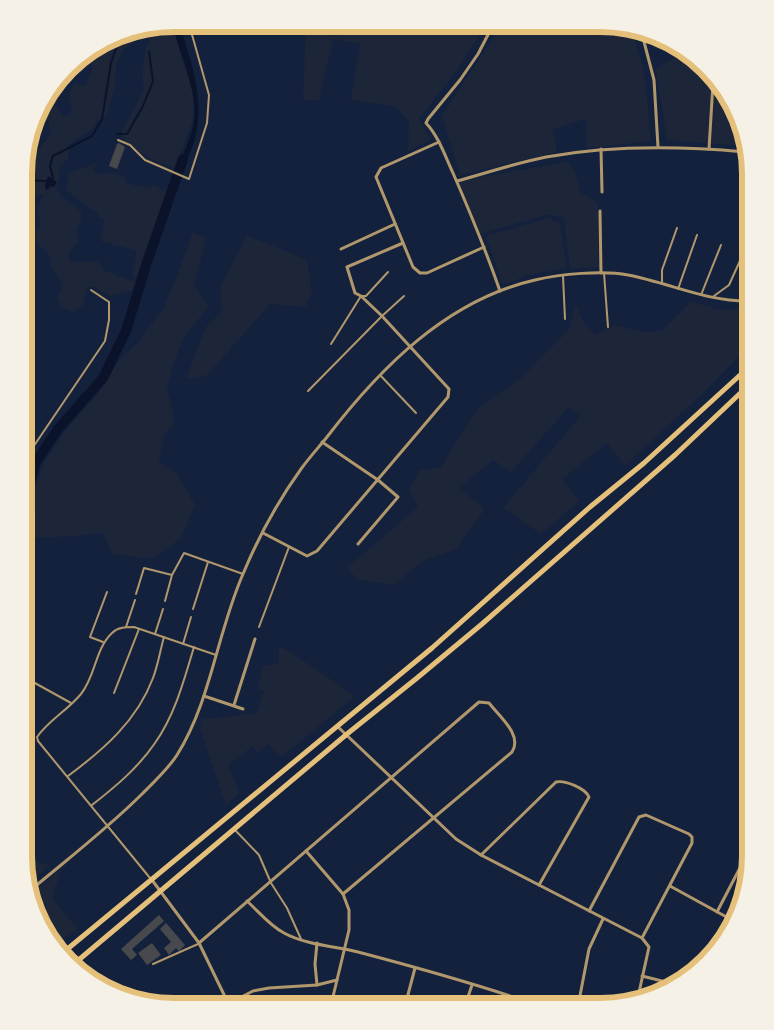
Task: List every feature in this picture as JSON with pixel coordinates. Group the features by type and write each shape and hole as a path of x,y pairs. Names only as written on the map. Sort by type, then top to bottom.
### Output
{"main road":[{"path":"67,948 432,648 590,507 644,463 742,374"},
{"path":"78,960 235,830 347,734 482,624 667,461 742,392"}],"street":[{"path":"489,32 478,54 460,80 426,122 439,142 457,182 500,291"},
{"path":"643,39 654,80 658,147"},
{"path":"709,149 713,89"},
{"path":"439,142 381,168 377,172 376,177 413,267 420,273 428,273 484,247"},
{"path":"457,182 526,162 601,150 658,147 739,152"},
{"path":"601,150 602,192"},
{"path":"600,211 602,273"},
{"path":"341,249 395,224"},
{"path":"263,533 306,556 317,551 448,397 449,389 382,316 361,296 355,293 347,267 404,243"},
{"path":"36,886 108,826 154,783 176,757 204,696 243,574 263,533 301,469 351,405 410,346 462,309 500,291 535,280 563,276 602,273 625,274 712,298 742,301"},
{"path":"322,442 378,480 398,497 358,544"},
{"path":"234,705 255,639"},
{"path":"204,696 243,709"},
{"path":"199,943 479,702 489,703 514,735 515,747 512,752 343,894"},
{"path":"337,725 456,839 481,855 539,886 642,938 649,947 639,992"},
{"path":"481,855 556,782 563,780 587,792 589,797 539,886"},
{"path":"589,911 639,818 646,815 689,834 692,837 692,843 642,938"},
{"path":"306,851 343,894 349,910 349,930 333,998"},
{"path":"717,912 741,866"},
{"path":"152,880 199,943 225,998"},
{"path":"670,886 727,917"},
{"path":"247,901 284,933 300,939 344,948 415,967 517,998"},
{"path":"579,998 588,950 603,919"},
{"path":"317,943 315,964 317,985"},
{"path":"408,998 415,967"},
{"path":"642,976 664,982"},
{"path":"240,998 253,991 269,988 317,985 337,980"},
{"path":"468,998 472,985"}],"lane":[{"path":"118,140 130,145 145,160 188,179 207,123 209,95 191,32"},
{"path":"662,284 662,270 678,228"},
{"path":"678,289 697,235"},
{"path":"701,295 721,244"},
{"path":"712,298 728,285 742,256"},
{"path":"331,344 361,296 366,296 388,272"},
{"path":"602,273 608,326"},
{"path":"563,276 566,318"},
{"path":"32,446 104,341 109,320 110,302 91,290"},
{"path":"308,391 404,296"},
{"path":"380,374 416,414"},
{"path":"259,627 289,548"},
{"path":"165,601 172,575 184,553 243,574"},
{"path":"193,609 208,562"},
{"path":"136,594 144,568 172,575"},
{"path":"103,642 90,637 107,592"},
{"path":"126,628 135,600"},
{"path":"155,634 163,609"},
{"path":"183,644 191,617"},
{"path":"152,880 38,741 37,737 81,694 92,676 103,642 114,630 134,627 216,655"},
{"path":"114,693 139,629"},
{"path":"68,776 94,757 127,724 139,707 153,679 164,637"},
{"path":"92,806 126,777 155,743 180,694 194,647"},
{"path":"32,681 71,703"},
{"path":"235,830 259,855 271,883 287,908 300,939"},
{"path":"153,964 199,943"}],"shaded area":[{"path":"175,32 194,87 193,119 175,169 150,159 124,141 122,131 144,89 142,75 146,48 151,35"},
{"path":"175,32 182,32 189,54 196,84 199,114 193,145 185,163 178,172 193,127 194,108 193,96"},
{"path":"306,32 481,32 455,73 419,118 430,140 408,151 409,121 395,106 351,100 360,44 333,39 319,100 303,100"},
{"path":"497,32 600,32 618,34 634,37 644,71 651,141 587,148 586,119 553,129 557,152 460,175 442,116"},
{"path":"136,38 124,48 116,66 115,85 107,115 96,122 93,129 69,144 68,159 60,166 58,187 56,189 61,196 81,212 81,221 76,230 79,242 69,251 68,258 71,262 97,261 105,271 138,283 134,290 109,296 93,286 86,288 83,305 72,312 61,306 57,298 62,288 62,282 53,270 47,250 39,247 35,233 40,225 37,209 44,194 32,196 32,174 35,152 51,134 46,114 51,104 55,106 64,117 72,112 69,95 74,83 85,86 92,70 92,59 96,56 103,51"},
{"path":"677,56 700,74 718,96 727,112 738,146 667,140 656,69"},
{"path":"568,162 575,172 580,192 598,203 599,267 570,269 564,218 548,214 480,234 457,181"},
{"path":"97,163 93,171 100,175 109,172 125,177 126,183 147,188 154,185 167,192 138,278 132,277 137,251 101,241 104,220 98,216 97,211 87,207 66,189 69,173"},
{"path":"48,176 57,182 54,187 50,186 46,190 45,185"},
{"path":"548,218 560,223 566,268 529,275 503,285 486,236"},
{"path":"193,232 206,238 194,286 204,298 208,307 183,339 172,368 167,389 173,412 173,425 164,434 159,462 177,474 195,505 181,538 157,556 144,558 113,554 102,533 32,538 32,500 44,462 73,421 98,394 117,363 138,342 163,309"},
{"path":"247,236 307,261 312,294 305,307 270,304 207,375 186,379 205,328 222,311 220,287"},
{"path":"691,302 717,309 742,310 742,353 702,394 625,465 607,443 562,479 579,501 541,534 503,508 581,415 569,407 511,472 493,460 459,488 485,509 455,550 424,560 394,585 357,579 347,568 418,507 409,490 420,470 440,468 477,409 520,379 570,328 576,304 584,324 596,335 614,325 643,332 662,331"},
{"path":"279,647 289,651 355,696 282,757 267,744 258,753 252,747 228,765 239,793 226,805 200,728 202,719 256,714 264,691 258,689 263,666 278,664"},
{"path":"33,861 49,865 34,878"},
{"path":"57,872 60,877 54,888 52,899 78,929 61,940 47,918 41,903 43,898 37,889"}],"building":[{"path":"119,143 125,147 117,169 109,166"},
{"path":"159,915 164,921 132,949 137,955 131,960 121,949"},
{"path":"166,923 185,945 179,951 176,948 169,955 164,948 171,942 160,929"},
{"path":"152,943 161,955 147,965 138,953"}],"waterway":[{"path":"52,179 50,166 53,156 92,136 102,119 111,63 118,46 127,41"},
{"path":"117,134 127,134 143,106 153,81 149,52"},
{"path":"32,476 36,462 58,429 103,378 126,331 146,265 183,159"},
{"path":"32,180 48,181"}]}
